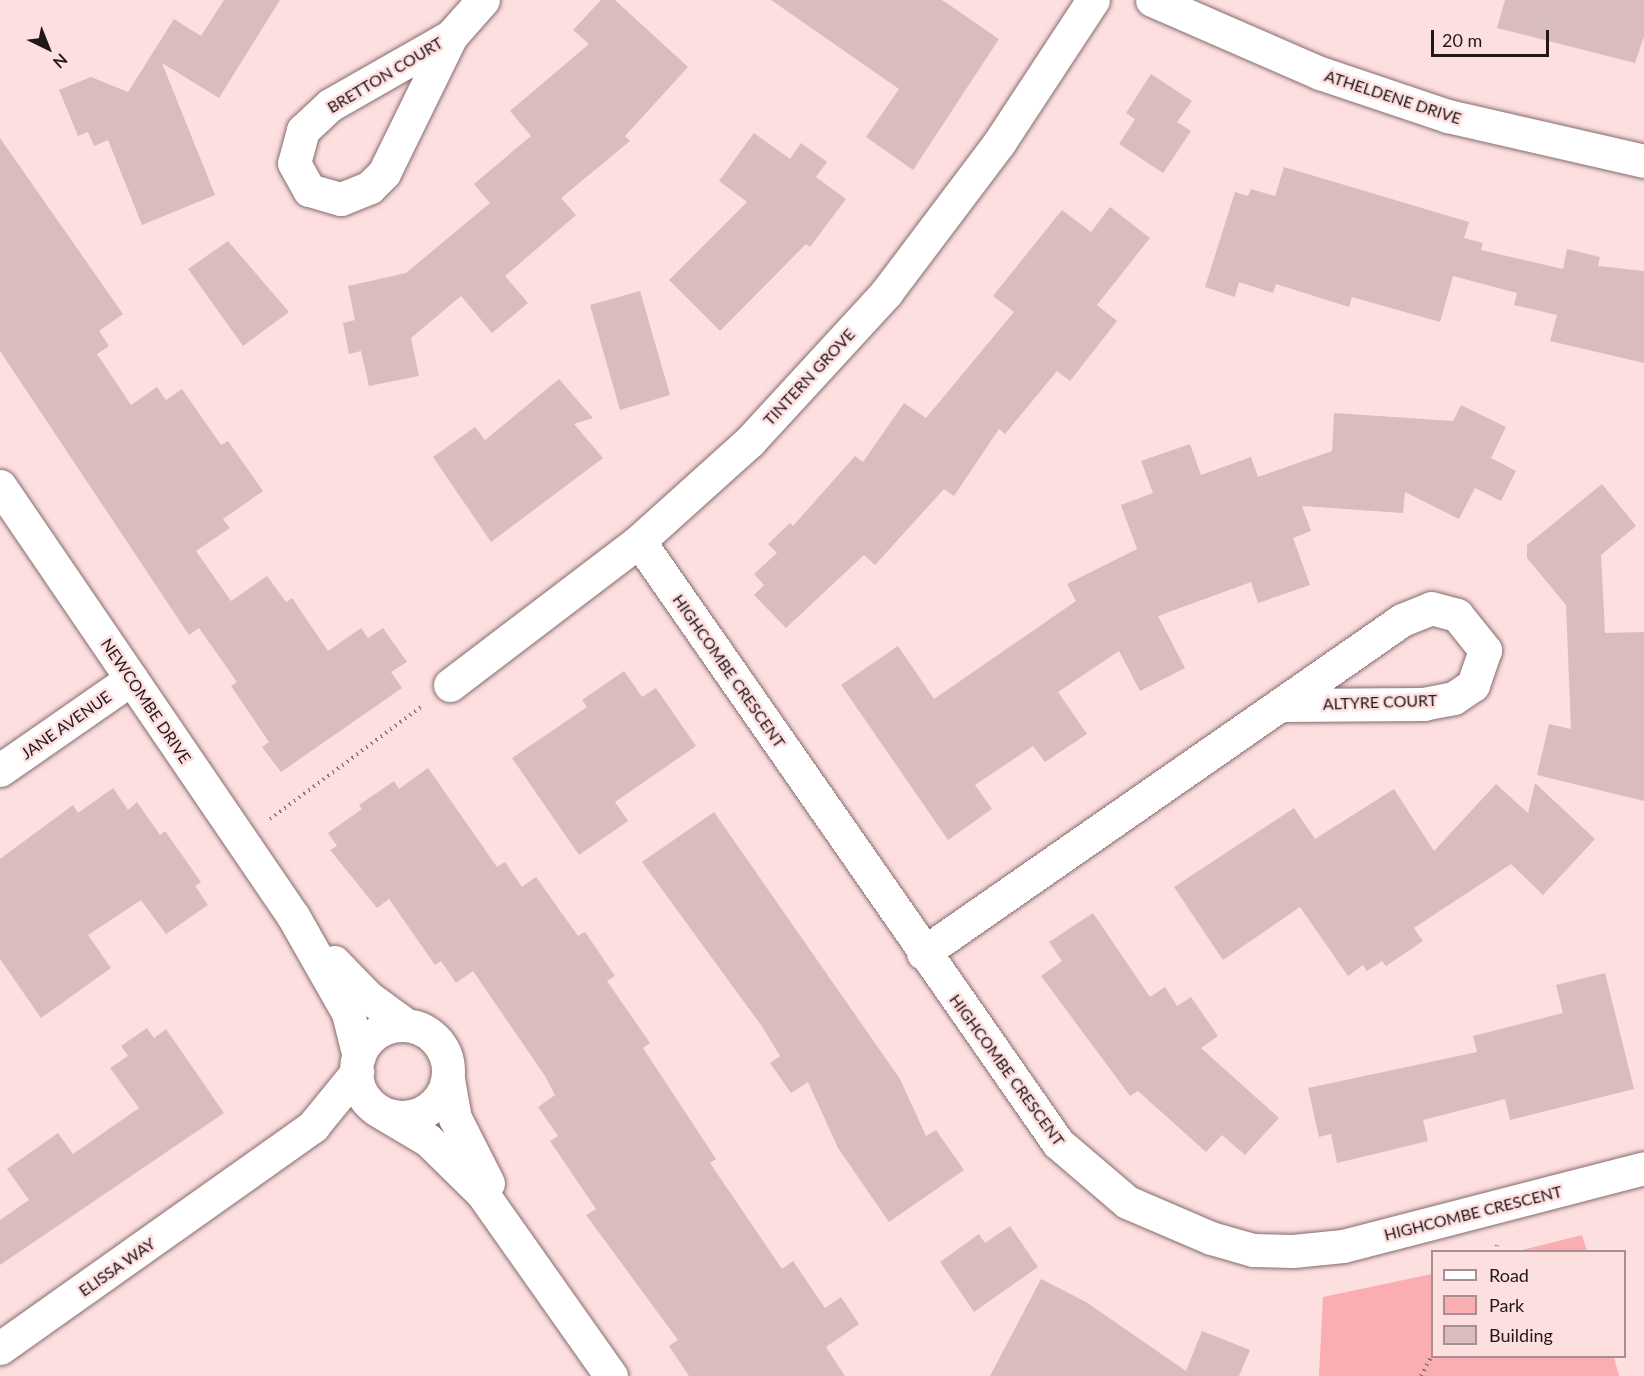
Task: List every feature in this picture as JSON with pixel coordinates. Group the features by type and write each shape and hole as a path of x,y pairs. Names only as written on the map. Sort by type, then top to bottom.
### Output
{"street":[{"name":"BRETTON COURT","path":"451,36 330,105 303,130 294,163 309,190 341,200 370,187 384,173 451,36 483,0"},
{"name":"TINTERN GROVE","path":"450,685 639,541 750,441 886,293 999,143 1093,0"},
{"name":"ATHELDENE DRIVE","path":"1152,0 1320,73 1437,112 1644,161"},
{"name":"NEWCOMBE DRIVE","path":"0,486 293,916 348,1012 358,1064"},
{"name":"HIGHCOMBE CRESCENT","path":"639,541 923,953 1058,1143 1126,1202 1211,1238 1253,1250 1343,1246 1644,1168"},
{"name":"ALTYRE COURT","path":"923,953 1283,705 1402,620 1431,609 1456,615 1485,650 1473,685 1454,698 1424,704 1283,705"},
{"name":"JANE AVENUE","path":"0,770 131,679"},
{"name":"NEWCOMBE DRIVE","path":"293,916 360,989 406,1025"},
{"path":"513,1230 432,1143 381,1112 366,1100 358,1064 377,1033 406,1025 434,1037 446,1057 458,1126 513,1230 611,1376"},
{"name":"ELISSA WAY","path":"0,1348 234,1185 314,1126 358,1064"},
{"path":"381,1112 424,1112 448,1079"},
{"name":"ELISSA WAY","path":"234,1185 381,1112"}],"path":[{"path":"241,840 450,685"},
{"path":"1421,1376 1431,1357"}],"green space":[{"path":"1582,1235 1587,1250 1522,1250"},
{"path":"1431,1274 1431,1358 1614,1358 1619,1376 1319,1376 1323,1297"}],"building":[{"path":"224,0 280,0 219,98 162,63 215,195 142,225 108,140 94,146 88,132 78,136 59,90 91,77 128,92 174,19 201,36"},
{"path":"601,0 615,0 688,67 625,136 630,141 561,198 576,215 505,276 528,303 492,333 461,296 411,338 419,376 369,386 361,351 349,354 343,323 355,320 348,286 406,273 490,203 474,184 531,136 510,111 589,44 573,30"},
{"path":"771,0 942,0 999,39 913,170 866,137 899,89"},
{"path":"1505,0 1644,0 1644,36 1635,63 1497,28"},
{"path":"1151,74 1192,101 1177,122 1191,131 1163,173 1119,144 1135,119 1126,113"},
{"path":"754,133 790,159 801,143 827,162 816,177 846,199 810,247 806,244 720,331 669,280 747,202 719,181"},
{"path":"0,138 123,314 99,331 109,346 97,354 131,405 157,387 166,400 182,389 221,445 228,441 263,491 223,519 230,528 196,551 231,601 267,576 286,602 292,598 328,651 361,628 368,638 383,628 407,662 391,672 402,688 281,772 262,747 269,742 231,686 237,682 199,628 189,635 0,351"},
{"path":"1284,167 1469,222 1464,238 1483,243 1481,250 1563,269 1567,249 1600,257 1598,266 1644,271 1644,363 1550,341 1557,315 1514,305 1517,293 1453,276 1440,322 1352,297 1349,307 1276,284 1273,293 1239,282 1235,297 1205,287 1235,192 1248,196 1251,189 1275,196"},
{"path":"1110,207 1150,238 1097,305 1117,321 1070,381 1057,371 1005,434 999,429 954,496 944,489 875,565 864,555 786,628 754,595 764,585 754,574 777,553 768,544 790,523 793,526 855,456 863,462 904,403 926,418 1014,312 993,296 1062,210 1091,232"},
{"path":"228,241 289,312 243,346 188,269"},
{"path":"640,291 670,395 620,410 590,305"},
{"path":"559,379 593,418 574,424 603,458 491,542 433,457 475,427 485,440"},
{"path":"1461,405 1506,427 1491,458 1516,471 1501,501 1475,488 1459,519 1405,492 1403,513 1302,506 1311,531 1293,538 1310,585 1258,603 1251,582 1158,616 1185,668 1140,691 1119,651 1058,692 1087,734 1045,762 1033,746 975,785 992,809 948,840 841,685 898,646 934,699 1076,601 1067,584 1137,549 1121,505 1153,493 1141,461 1190,444 1201,475 1251,457 1258,477 1332,451 1334,413 1453,421"},
{"path":"1602,484 1636,526 1601,555 1605,633 1644,632 1644,801 1537,775 1549,724 1571,729 1566,605 1527,558 1527,545"},
{"path":"624,671 642,697 656,688 696,746 615,802 628,821 579,855 512,758 587,707 582,700"},
{"path":"428,768 497,867 505,862 522,887 536,877 578,936 585,932 615,976 607,981 650,1043 643,1048 716,1159 710,1163 782,1269 793,1261 825,1308 841,1297 859,1324 826,1347 845,1376 689,1376 669,1346 678,1340 586,1215 596,1209 550,1141 558,1136 538,1107 555,1095 545,1076 473,971 456,983 441,961 435,965 389,899 377,908 330,850 337,846 328,833 362,809 359,805 394,781 399,789"},
{"path":"1535,783 1595,839 1543,895 1511,864 1414,928 1423,941 1386,966 1382,961 1367,971 1363,965 1348,976 1300,907 1223,960 1174,887 1294,808 1315,839 1394,789 1434,851 1496,784 1528,813"},
{"path":"113,788 128,810 137,802 160,835 165,831 201,882 195,886 208,905 166,934 141,900 88,935 111,968 41,1018 0,959 0,859 73,805 78,813"},
{"path":"714,812 900,1079 926,1136 936,1130 964,1170 889,1222 838,1148 808,1082 791,1093 770,1063 780,1056 763,1028 642,862"},
{"path":"1093,913 1150,997 1165,987 1177,1006 1191,997 1218,1036 1201,1048 1279,1118 1245,1155 1222,1135 1206,1152 1138,1091 1130,1096 1041,976 1062,961 1049,942"},
{"path":"1605,973 1634,1089 1510,1120 1505,1099 1423,1120 1428,1141 1337,1163 1331,1134 1319,1137 1308,1088 1477,1052 1473,1036 1563,1013 1556,985"},
{"path":"147,1028 154,1038 166,1029 224,1113 0,1265 0,1220 29,1200 7,1169 58,1133 73,1154 139,1108 110,1068 128,1056 121,1046"},
{"path":"1010,1226 1038,1267 974,1312 940,1262 979,1234 985,1243"},
{"path":"1041,1279 1086,1302 1186,1371 1202,1331 1250,1350 1239,1376 990,1376"}]}
